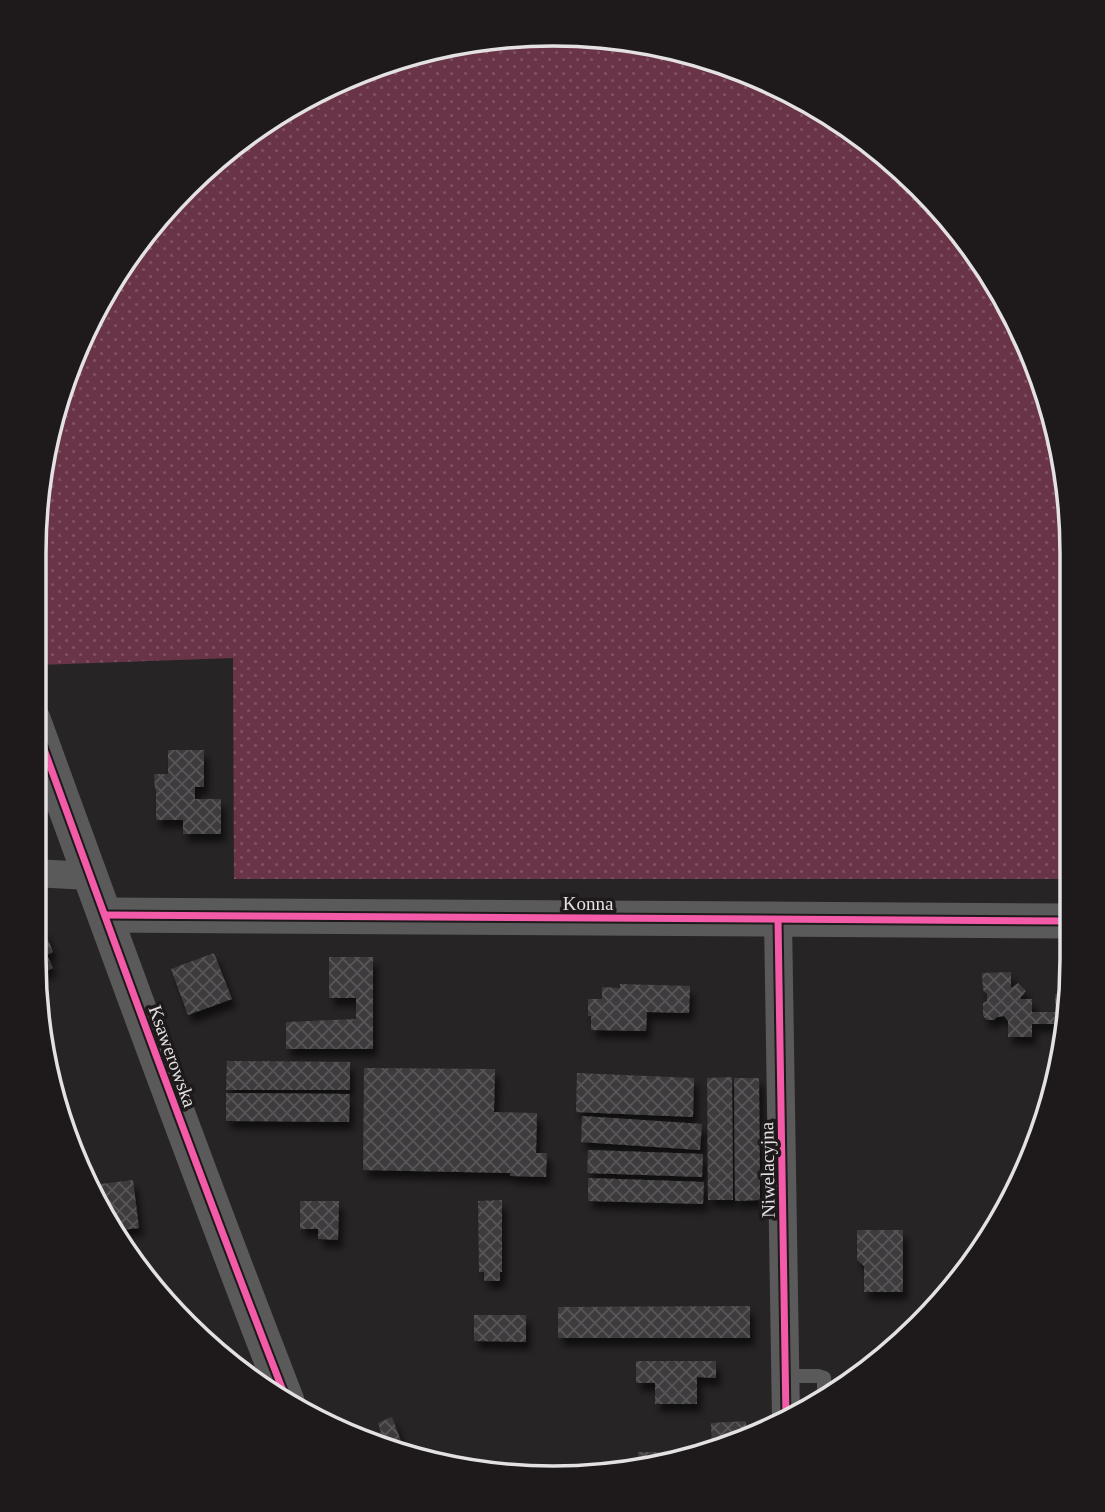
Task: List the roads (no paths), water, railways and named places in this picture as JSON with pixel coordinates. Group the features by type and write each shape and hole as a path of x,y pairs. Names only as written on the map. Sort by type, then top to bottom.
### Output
{"street":[{"name":"Ksawerowska","path":"46,755 148,1036 282,1388"},
{"path":"46,874 90,876"},
{"name":"Konna","path":"105,915 1060,921"},
{"name":"Niwelacyjna","path":"778,920 786,1409"}],"lane":[{"path":"786,1376 818,1376 824,1378 824,1387"}]}
